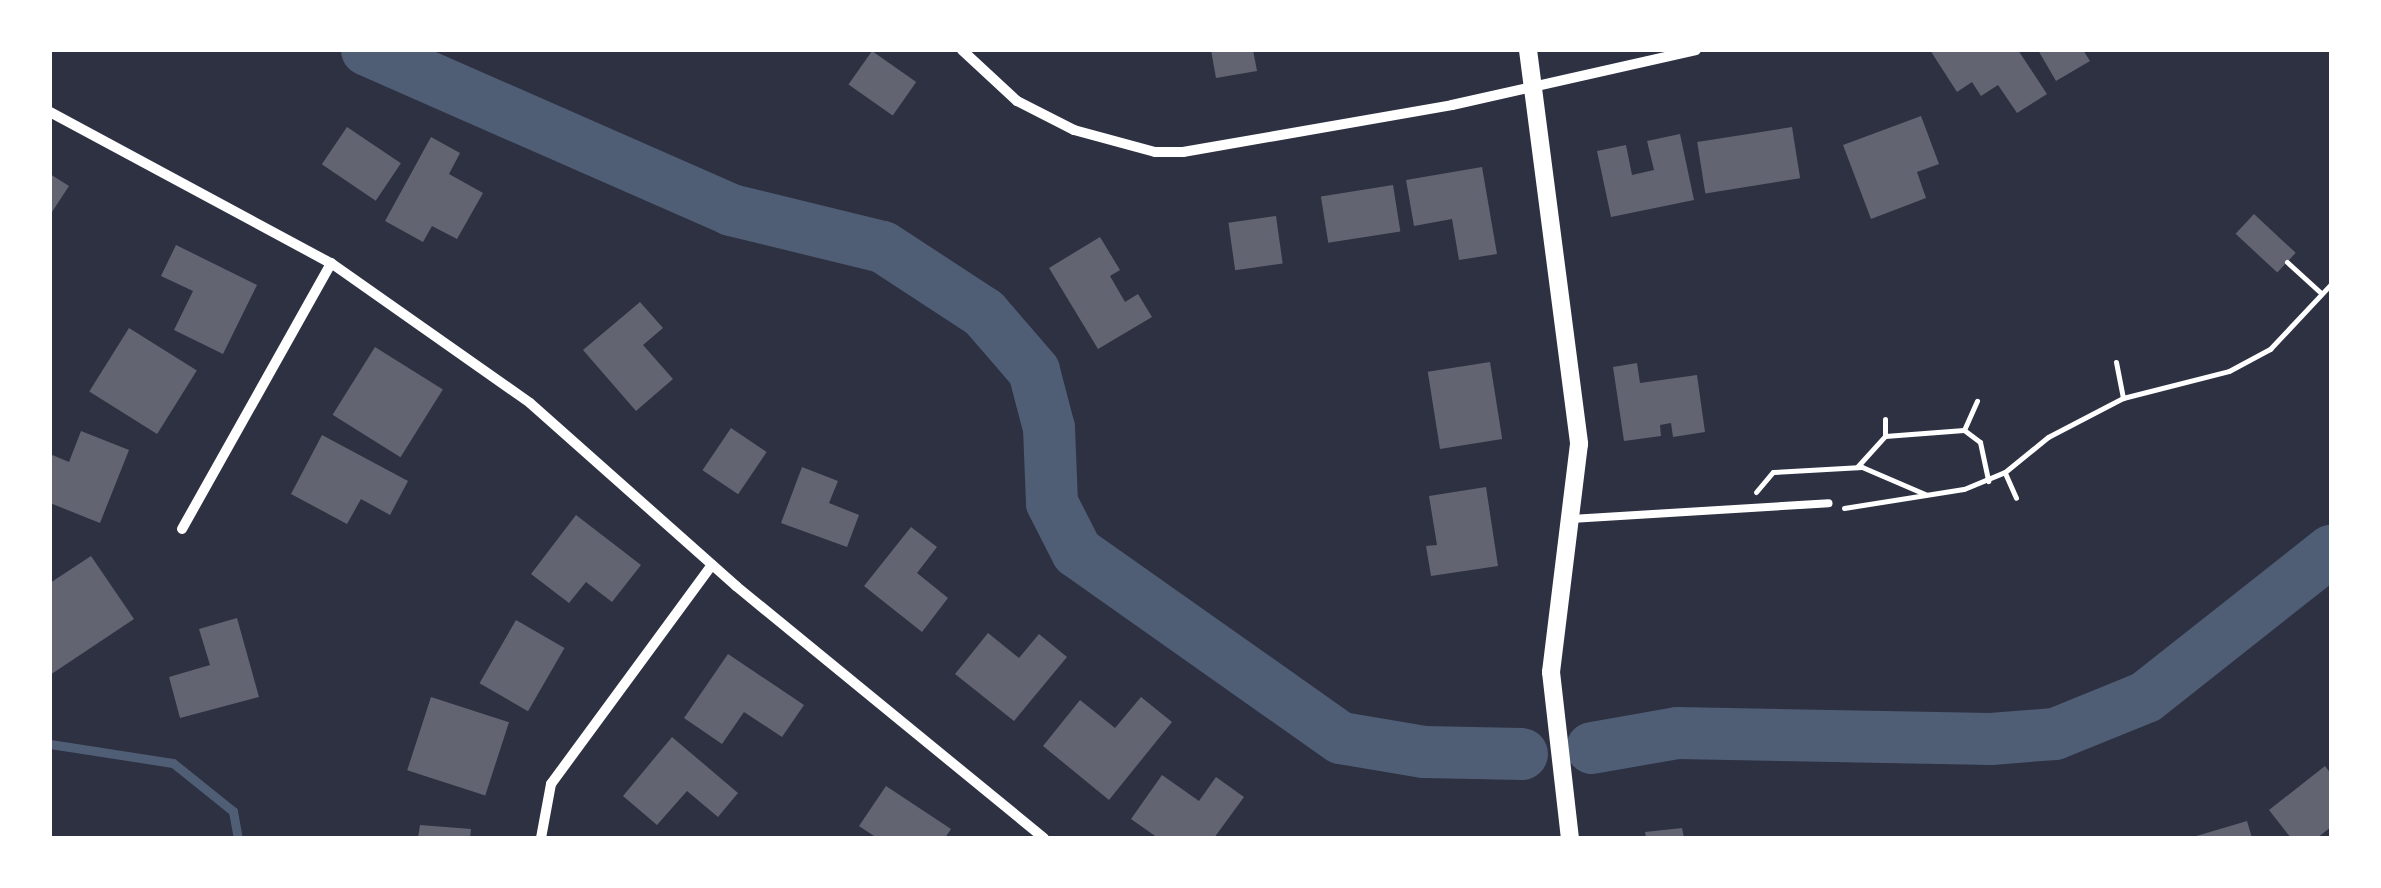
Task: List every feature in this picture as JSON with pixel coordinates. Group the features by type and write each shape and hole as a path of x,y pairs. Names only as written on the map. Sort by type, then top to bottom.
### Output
{"street":[{"path":"962,50 1017,101 1074,130 1155,152 1184,152 1534,87 1696,50"},
{"path":"1528,50 1574,371 1579,444 1551,672 1570,838"},
{"path":"50,112 330,263 530,403 712,565 1044,838"},
{"path":"182,529 330,263"},
{"path":"541,838 551,784 712,565"}],"lane":[{"path":"1571,519 1742,508 1829,507"}],"path":[{"path":"2287,262 2321,293"},
{"path":"1829,507 1928,495 1988,480 2005,472 2048,436 2122,398 2229,371 2270,349 2331,284"},
{"path":"2116,362 2122,398"},
{"path":"1964,430 1977,401"},
{"path":"1884,419 1885,436"},
{"path":"1857,467 1885,436 1964,430 1980,442 1988,480"},
{"path":"1742,508 1772,472 1857,467 1928,495"},
{"path":"2005,472 2016,498"}],"building":[{"path":"1211,50 1253,50 1257,71 1216,78"},
{"path":"1930,50 2018,50 2047,94 2017,113 1998,85 1981,96 1972,82 1957,92"},
{"path":"2038,50 2083,50 2090,61 2056,81"},
{"path":"872,51 916,82 893,116 848,85"},
{"path":"1921,116 1939,164 1917,172 1926,198 1871,219 1843,145"},
{"path":"347,127 401,163 376,201 322,164"},
{"path":"1792,127 1800,178 1705,193 1697,142"},
{"path":"1680,134 1694,200 1611,217 1597,151 1626,145 1632,175 1654,170 1647,141"},
{"path":"431,137 460,153 449,174 483,193 457,239 432,226 423,242 385,221"},
{"path":"1482,167 1497,254 1459,260 1452,219 1414,226 1406,180"},
{"path":"50,174 69,186 50,215"},
{"path":"1393,185 1400,231 1328,243 1321,196"},
{"path":"2254,214 2296,253 2277,273 2236,234"},
{"path":"1276,216 1283,264 1235,270 1228,223"},
{"path":"1100,237 1120,270 1110,276 1125,302 1138,294 1152,317 1098,349 1049,268"},
{"path":"176,245 257,285 223,354 174,330 193,291 161,276"},
{"path":"640,302 663,328 643,345 673,379 636,411 583,350"},
{"path":"129,328 197,370 157,434 89,392"},
{"path":"375,347 443,389 400,457 333,415"},
{"path":"1490,362 1502,439 1440,449 1428,372"},
{"path":"1637,363 1640,383 1697,375 1705,432 1673,437 1671,423 1660,425 1661,436 1624,441 1613,367"},
{"path":"731,428 767,452 738,494 702,470"},
{"path":"81,431 129,450 100,523 50,503 50,454 69,462"},
{"path":"322,435 408,481 390,515 361,499 347,524 291,494"},
{"path":"802,467 838,481 829,503 859,515 847,547 781,523"},
{"path":"1486,487 1498,566 1431,576 1426,546 1437,545 1429,496"},
{"path":"576,515 641,565 612,602 586,582 569,603 531,574"},
{"path":"911,527 937,547 917,573 948,598 922,632 864,586"},
{"path":"91,556 134,619 50,675 50,583"},
{"path":"237,618 259,697 180,718 169,677 210,665 199,629"},
{"path":"516,620 564,648 528,711 480,683"},
{"path":"988,633 1019,658 1039,634 1067,657 1014,721 955,674"},
{"path":"728,654 804,705 782,737 744,712 722,744 684,718"},
{"path":"431,697 509,722 485,796 407,770"},
{"path":"1141,697 1172,722 1109,800 1043,746 1080,700 1115,728"},
{"path":"672,737 738,793 718,817 687,791 657,825 623,796"},
{"path":"2325,766 2331,774 2331,827 2317,838 2291,838 2269,810"},
{"path":"1162,775 1199,801 1216,777 1244,797 1214,838 1158,838 1131,819"},
{"path":"886,786 951,829 945,838 877,838 859,826"},
{"path":"2247,821 2252,838 2193,837"},
{"path":"420,825 471,829 470,838 418,838"},
{"path":"1682,828 1684,838 1646,838 1645,832"}],"waterway":[{"path":"367,50 731,210 883,247 984,313 1034,371 1049,428 1052,503 1077,552 1341,738 1424,752 1522,754"},
{"path":"1592,748 1677,733 1991,739 2055,734 2146,697 2331,551"},
{"path":"50,744 173,763 233,811 238,838"}]}
